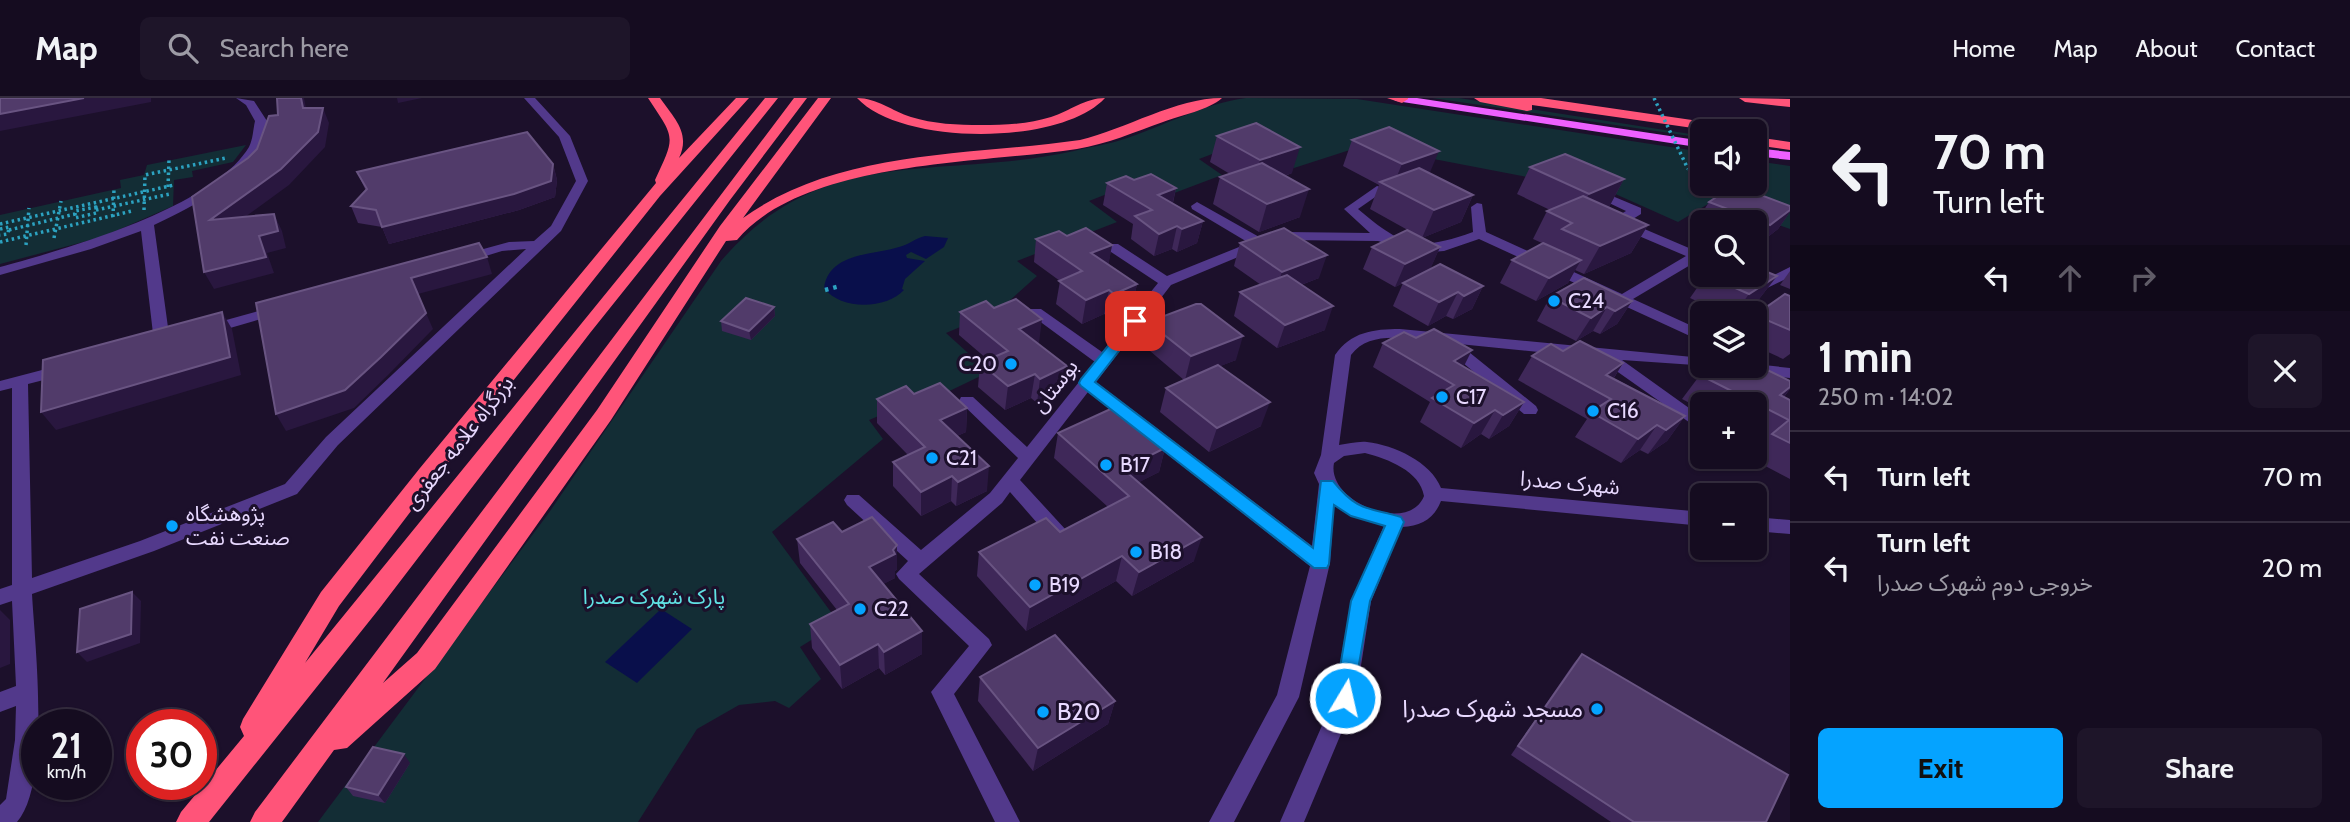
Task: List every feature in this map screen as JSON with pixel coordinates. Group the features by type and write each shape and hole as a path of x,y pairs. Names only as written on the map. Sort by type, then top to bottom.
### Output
{"highway":[{"path":"654,98 673,125 678,146 656,193"},
{"path":"217,787 330,599 428,472 656,193 743,98"},
{"name":"بزرگراه علامه جعفری","path":"217,788 370,602 584,329 772,98"},
{"path":"265,822 725,197 801,98"},
{"path":"306,765 426,662 604,415 726,229 825,98"},
{"path":"863,98 883,111 908,120 940,126 984,129 1026,127 1061,119 1088,107 1099,98"},
{"path":"707,260 734,233 761,212 827,181 903,164 1080,144 1117,134 1216,98"},
{"path":"1480,98 1690,132"},
{"path":"1514,98 1690,124"},
{"path":"1745,98 1790,103"},
{"path":"1767,135 1790,138"},
{"path":"1767,143 1790,146"},
{"name":"بزرگراه علامه جعفری","path":"191,822 208,800"}],"main road":[{"path":"1397,98 1690,143"},
{"path":"1767,153 1790,156"}],"street":[{"path":"0,271 74,252 209,190 236,169 257,143 261,121 250,103 241,98"},
{"path":"0,597 147,546 291,489 332,441 556,228 582,181 564,136 530,98"},
{"path":"1377,190 1350,209 1385,239"},
{"path":"1594,193 1636,211 1618,222 1690,254"},
{"path":"1197,206 1259,243"},
{"path":"1477,207 1480,234 1690,331"},
{"path":"146,221 168,340 294,305"},
{"name":"بوستان","path":"921,562 996,498 1166,282 1259,243 1286,236 1385,239 1419,249 1444,247 1480,234"},
{"path":"454,261 507,246 526,243 537,246"},
{"path":"1113,247 1166,282"},
{"path":"1622,300 1690,263"},
{"path":"1767,284 1790,271"},
{"path":"1036,312 1104,361"},
{"path":"1329,457 1343,355 1349,345 1361,337 1379,333 1690,362"},
{"path":"1441,338 1530,410"},
{"path":"1603,354 1690,417"},
{"path":"0,386 84,363"},
{"path":"1,822 18,804 26,740 20,381"},
{"path":"1087,383 1320,564"},
{"path":"967,401 1028,458"},
{"path":"1358,447 1396,455 1421,473 1433,494 1432,504 1425,513 1413,519 1395,522 1357,512 1340,502 1327,485 1323,477 1323,465 1329,457 1338,451 1358,447"},
{"path":"1010,480 1063,539"},
{"path":"1221,822 1288,696 1320,564 1327,485"},
{"name":"شهرک صدرا","path":"1433,494 1690,518"},
{"path":"853,500 921,562 906,575 982,645 942,692 1008,822"},
{"path":"1292,822 1345,698 1361,601 1395,522"},
{"path":"1767,525 1790,527"},
{"path":"0,702 27,691"},
{"path":"282,822 306,765"}],"path":[{"path":"1654,98 1690,169"},
{"path":"146,221 145,175 227,158"},
{"path":"167,203 169,160"},
{"path":"0,235 8,234 9,230 75,214 75,211 113,199 174,185"},
{"path":"113,225 114,189"},
{"path":"75,214 75,218 86,216 96,213 96,210 174,193"},
{"path":"87,195 88,207"},
{"path":"54,238 61,201"},
{"path":"0,242 155,206"},
{"path":"0,225 59,211 88,207 96,207 96,210"},
{"path":"26,245 29,208"},
{"path":"0,225 1,214"},
{"path":"84,231 86,216"},
{"path":"0,225 9,227 9,230"},
{"path":"825,290 840,286"}],"green space":[{"name":"پارک شهرک صدرا","path":"1246,98 1357,99 1690,150 1690,196 1767,196 1767,163 1790,166 1790,229 1767,221 1767,210 1738,210 1713,201 1698,210 1690,210 1690,215 1678,222 1584,180 1527,177 1392,151 1356,148 1294,168 1244,142 1199,159 1222,175 1161,198 1135,183 1089,201 1117,222 1017,261 1037,276 998,311 946,333 989,372 916,407 910,403 869,420 883,439 772,532 839,623 800,647 821,679 789,708 775,701 739,705 697,729 638,822 318,822 548,514 721,261 760,223 800,197 842,181 886,172 1025,159 1074,151 1137,135 1198,110"},
{"path":"1432,98 1459,98 1690,136"},
{"path":"246,145 233,162 192,171 193,177 174,180 173,206 102,237 0,264 0,215 121,188 120,180 144,175 147,165"}],"shaded area":[{"path":"925,236 948,238 944,247 926,259 911,252 906,255 907,258 925,261 905,279 904,290 887,301 852,304 841,301 824,288 828,276 843,261 902,246"},
{"path":"661,609 692,629 637,683 605,662"}],"building":[{"path":"0,98 84,98 0,114"},
{"path":"277,98 301,98 303,108 323,108 318,132 281,169 210,220 274,214 278,231 259,236 266,257 204,272 192,197 257,149 269,116 278,115"},
{"path":"1256,123 1300,147 1260,160 1217,136"},
{"path":"1389,127 1439,151 1402,164 1352,140"},
{"path":"527,132 553,164 551,181 514,194 382,227 376,210 351,206 367,189 357,172"},
{"path":"1565,154 1624,179 1589,194 1530,167"},
{"path":"1262,163 1309,189 1267,204 1220,177"},
{"path":"1419,168 1473,195 1434,210 1380,182"},
{"path":"1151,174 1176,188 1158,195 1203,221 1182,229 1177,226 1159,234 1135,216 1152,210 1107,183 1126,176 1134,180"},
{"path":"1583,196 1648,225 1600,246 1562,229 1572,223 1547,211"},
{"path":"1718,196 1763,196 1790,206 1790,210 1770,225 1767,224 1767,210 1730,210 1709,202"},
{"path":"1086,228 1112,245 1091,253 1137,284 1114,294 1109,290 1086,300 1059,281 1082,271 1036,239 1059,231 1067,236"},
{"path":"1284,228 1327,255 1282,272 1240,243"},
{"path":"1407,230 1440,247 1405,264 1372,247"},
{"path":"479,243 487,257 411,278 426,313 345,390 276,414 256,303"},
{"path":"1543,243 1581,260 1549,278 1512,260"},
{"path":"1440,264 1483,286 1464,296 1458,292 1439,302 1403,283"},
{"path":"1767,272 1777,276 1767,282"},
{"path":"1287,275 1333,306 1285,325 1240,292"},
{"path":"1584,278 1632,301 1615,311 1607,307 1591,318 1550,297"},
{"path":"1733,287 1760,287 1749,294"},
{"path":"1785,294 1790,296 1790,330 1767,320 1767,307"},
{"path":"746,298 774,307 749,331 721,321"},
{"path":"1016,299 1042,319 1019,329 1067,366 1040,379 1035,374 1008,386 980,363 1008,351 960,312 986,301 994,308"},
{"path":"1201,304 1243,336 1191,356 1148,322"},
{"path":"222,312 230,357 41,412 43,360"},
{"path":"1434,329 1472,350 1454,361 1524,402 1503,415 1495,410 1474,423 1432,398 1454,385 1383,343 1404,332 1416,338"},
{"path":"1580,341 1623,363 1606,375 1685,416 1666,430 1657,425 1638,439 1591,412 1611,399 1532,356 1551,344 1563,351"},
{"path":"1218,365 1270,402 1217,428 1166,388"},
{"path":"1767,370 1790,381 1790,387 1780,395 1790,400 1790,443 1772,434 1789,420 1767,409 1767,392 1734,392 1706,378 1767,378"},
{"path":"940,383 967,408 940,420 989,466 958,482 952,476 921,492 893,462 925,447 877,399 906,386 914,394"},
{"path":"1115,407 1165,448 1123,469 1202,537 1139,572 1122,556 1030,607 979,552 1046,518 1060,532 1129,496 1058,433"},
{"name":"C22","path":"872,517 897,545 893,550 895,554 869,567 922,631 884,652 878,644 840,665 810,624 849,604 797,539 833,522 842,532"},
{"path":"132,592 131,634 77,652 80,609"},
{"name":"B20","path":"1055,635 1115,701 1038,748 980,677"},
{"name":"مسجد شهرک صدرا","path":"1582,654 1788,775 1766,822 1634,822 1518,746"},
{"path":"373,747 404,754 378,795 346,787"}],"place":[{"name":"C24","path":"1554,301"},
{"name":"C20","path":"1011,364"},
{"name":"C17","path":"1442,397"},
{"name":"C16","path":"1593,411"},
{"name":"C21","path":"932,458"},
{"name":"B17","path":"1106,465"},
{"name":"پژوهشگاه صنعت نفت","path":"172,526"},
{"name":"B18","path":"1136,552"},
{"name":"B19","path":"1035,585"},
{"name":"C22","path":"860,609"},
{"name":"مسجد شهرک صدرا","path":"1597,709"},
{"name":"B20","path":"1043,712"}],"route":[{"path":"1135,321 1087,383 1320,564 1327,485 1340,502 1357,512 1395,522 1361,601 1345,698"}]}
